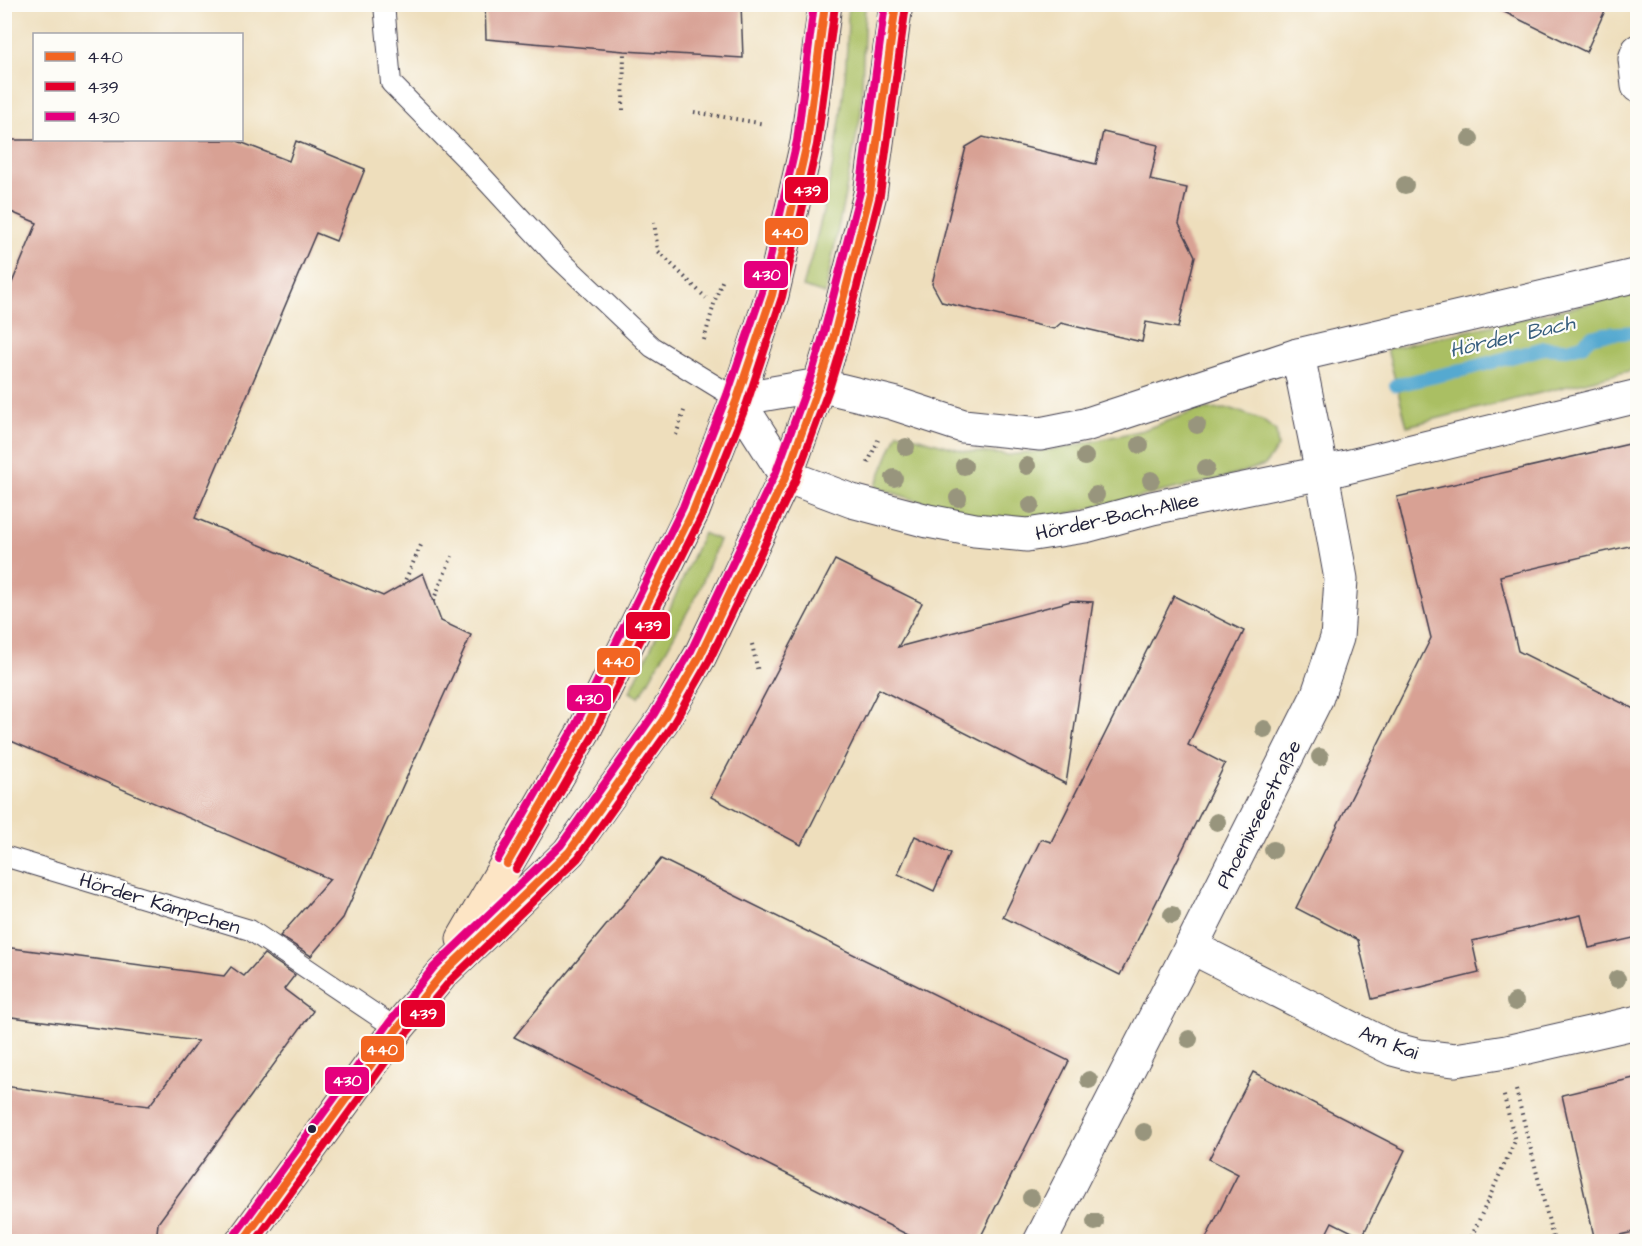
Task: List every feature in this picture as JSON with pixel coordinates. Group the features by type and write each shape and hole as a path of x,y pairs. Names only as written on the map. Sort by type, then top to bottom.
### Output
{"main road":[{"path":"442,974 584,731 693,512 737,399 772,295 804,155 818,69 825,4"},
{"path":"242,1242 397,1029 442,974 569,852 663,720 700,656 786,476 832,343 870,194 896,4"}],"street":[{"path":"1638,51 1635,59 1638,86"},
{"path":"786,476 737,399 819,385 893,403 963,426 1040,434 1085,425 1298,355 1638,275"},
{"name":"Phoenixseestraße","path":"1040,1242 1317,697 1337,638 1341,579 1298,355"},
{"name":"Hörder-Bach-Allee","path":"786,476 852,501 928,521 975,530 1027,535 1085,526 1152,508 1322,473 1638,396"},
{"name":"Am Kai","path":"1191,947 1394,1048 1419,1056 1455,1060 1500,1053 1638,1022"}],"lane":[{"path":"384,4 391,83 469,162 554,254 652,347 737,399"},
{"name":"Hörder Kämpchen","path":"4,856 250,930 397,1029"}],"path":[{"path":"623,110 624,51"},
{"path":"694,112 765,124"},
{"path":"654,222 658,251 706,298"},
{"path":"712,315 723,279"},
{"path":"716,297 723,299"},
{"path":"865,470 878,438"},
{"path":"403,585 422,543"},
{"path":"433,601 452,556"},
{"path":"1469,1242 1515,1142 1500,1053"},
{"path":"1500,1053 1554,1242"}],"green space":[{"path":"848,5 865,5 861,114 825,294 803,287 823,213 837,143 845,74"},
{"path":"1637,293 1637,369 1407,426 1387,349"},
{"path":"1232,409 1262,420 1276,431 1278,447 1265,465 1227,477 1048,518 996,519 952,512 875,487 898,432 964,451 1009,455 1063,448 1143,430 1198,410"},
{"path":"703,533 719,540 698,593 638,697 630,692"}],"building":[{"path":"485,4 741,4 743,58 486,39"},
{"path":"1488,4 1608,4 1586,52"},
{"path":"1103,132 1158,145 1150,180 1187,188 1179,224 1195,256 1178,328 1146,322 1142,342 1061,323 1054,329 942,302 932,284 966,147 983,137 1096,164"},
{"path":"4,140 238,141 289,161 296,141 365,169 336,241 316,233 195,518 383,596 423,573 441,621 471,635 343,918 311,956 280,936 330,879 4,738 4,302 37,223 4,209"},
{"path":"1638,442 1638,544 1500,576 1518,651 1638,711 1638,937 1589,948 1581,915 1472,941 1479,973 1372,999 1358,940 1296,908 1431,638 1397,497"},
{"path":"835,560 922,603 898,647 1071,601 1093,602 1066,784 879,689 801,845 711,797"},
{"path":"1174,596 1244,631 1188,745 1225,764 1120,975 1003,917 1041,839 1051,842"},
{"path":"915,836 951,853 934,891 898,874"},
{"path":"661,859 1069,1061 978,1242 922,1242 514,1037"},
{"path":"4,947 224,976 231,967 244,976 264,954 295,975 284,989 313,1011 158,1223 156,1242 4,1242 4,1086 149,1106 198,1041 4,1016"},
{"path":"1253,1072 1405,1150 1362,1237 1332,1222 1322,1242 1204,1242 1238,1174 1209,1159"},
{"path":"1638,1077 1638,1231 1595,1241 1562,1095"}],"waterway":[{"name":"Hörder Bach","path":"1396,385 1544,348 1567,349 1582,345 1591,337 1604,334 1638,332"}],"transit line":[{"name":"430","path":"498,859 575,726 683,507 727,395 762,292 797,141 814,4"},
{"name":"440","path":"507,864 584,731 693,511 737,399 772,295 807,143 825,4"},
{"name":"430","path":"234,1236 389,1023 434,967 561,845 654,714 691,651 776,472 822,340 860,192 885,4"},
{"name":"440","path":"242,1242 397,1029 442,974 569,852 663,720 700,656 786,476 832,343 870,194 896,4"},
{"name":"439","path":"516,869 593,736 702,516 747,403 782,297 817,145 835,5"},
{"name":"439","path":"255,1242 405,1035 450,981 578,858 672,726 709,661 795,481 829,389 842,346 880,195 906,5"}]}
